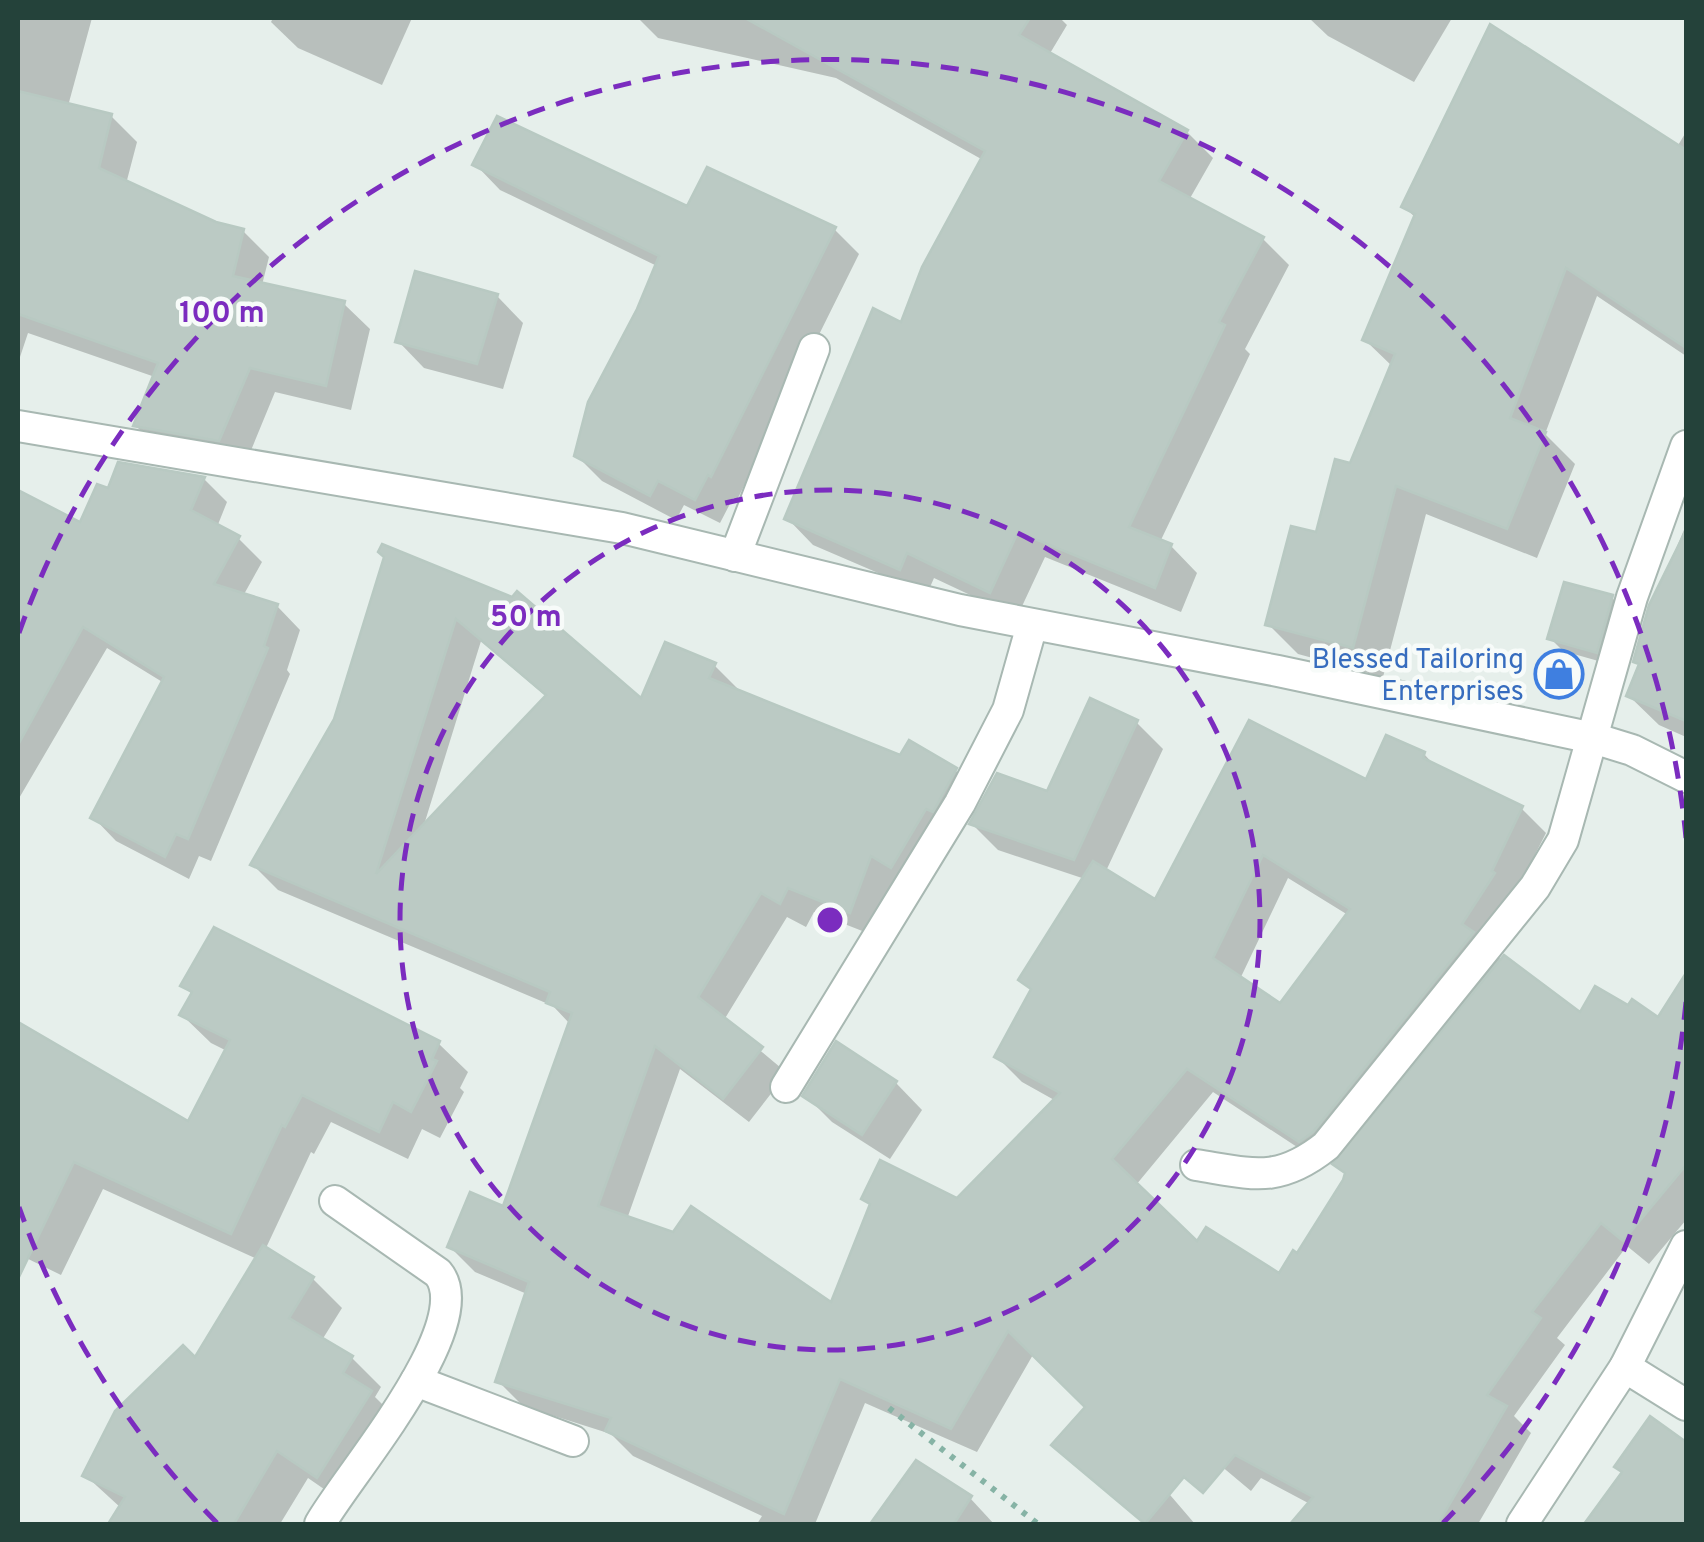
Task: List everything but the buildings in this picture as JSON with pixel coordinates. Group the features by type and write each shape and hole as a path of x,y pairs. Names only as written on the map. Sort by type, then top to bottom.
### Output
{"street":[{"path":"736,556 814,349"},
{"path":"18,426 622,528 1032,625 1278,671 1593,738 1632,750 1686,777"},
{"path":"1196,1165 1266,1176 1300,1167 1326,1146 1535,887 1563,840 1632,597 1686,446"},
{"path":"786,1088 960,803 1008,710 1032,625"},
{"path":"320,1524 416,1381 447,1312 445,1282 335,1201"},
{"path":"1522,1524 1625,1367 1686,1246"},
{"path":"1625,1367 1686,1405"},
{"path":"416,1381 573,1441"}],"path":[{"path":"889,1408 1038,1524"}],"place":[{"name":"Blessed Tailoring Enterprises","path":"1559,674"}]}
